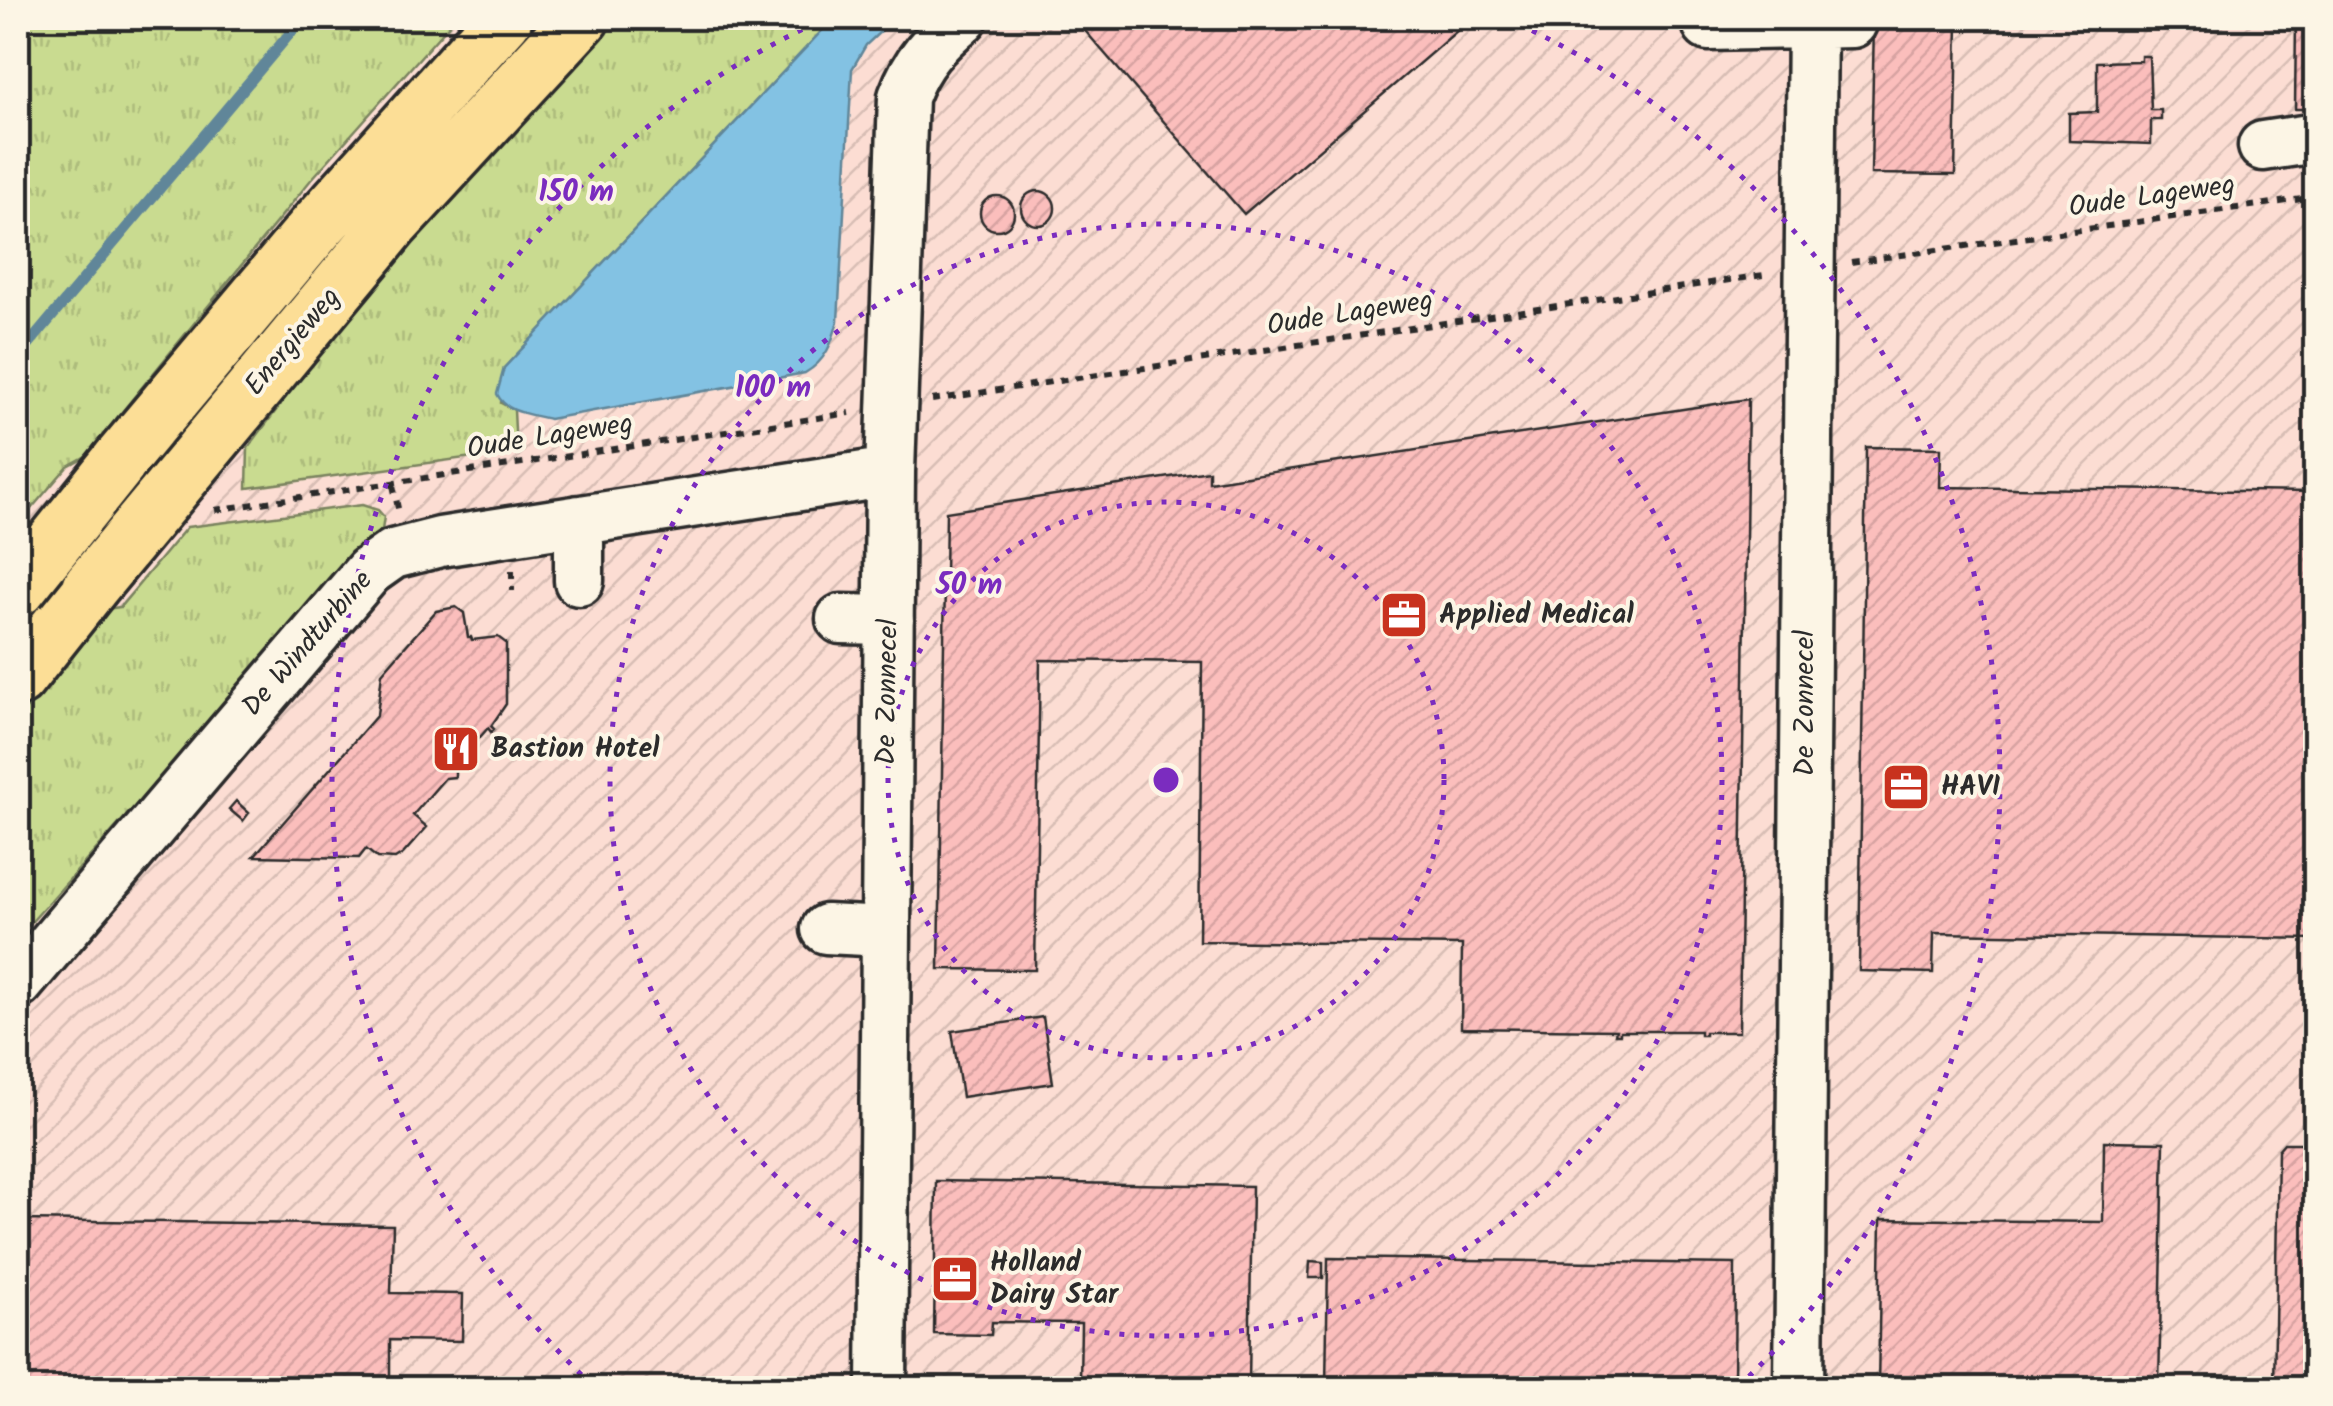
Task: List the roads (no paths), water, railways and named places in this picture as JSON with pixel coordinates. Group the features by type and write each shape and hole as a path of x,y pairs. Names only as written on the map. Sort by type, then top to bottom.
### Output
{"main road":[{"name":"Energieweg","path":"18,588 318,226 504,18"},
{"name":"Energieweg","path":"18,678 391,224 581,18"}],"street":[{"name":"De Zonnecel","path":"882,1388 891,406 902,97 912,70 928,47 963,18"},
{"name":"De Zonnecel","path":"1799,1388 1808,268 1825,22"},
{"path":"1708,26 1825,22"},
{"path":"2263,146 2316,138"},
{"name":"De Windturbine","path":"18,984 369,571 394,554 579,520 890,472"},
{"path":"579,520 579,580"},
{"path":"841,619 889,620"},
{"path":"826,928 886,932"}],"water":[{"path":"834,18 895,18 866,45 852,69 838,321 818,363 805,373 549,419 506,405 497,394 504,368"}],"waterway":[{"path":"18,357 303,18"}],"place":[{"name":"Applied Medical","path":"1404,615"},
{"name":"Bastion Hotel","path":"456,749"},
{"name":"HAVI","path":"1906,787"},
{"name":"Holland Dairy Star","path":"955,1279"}]}
